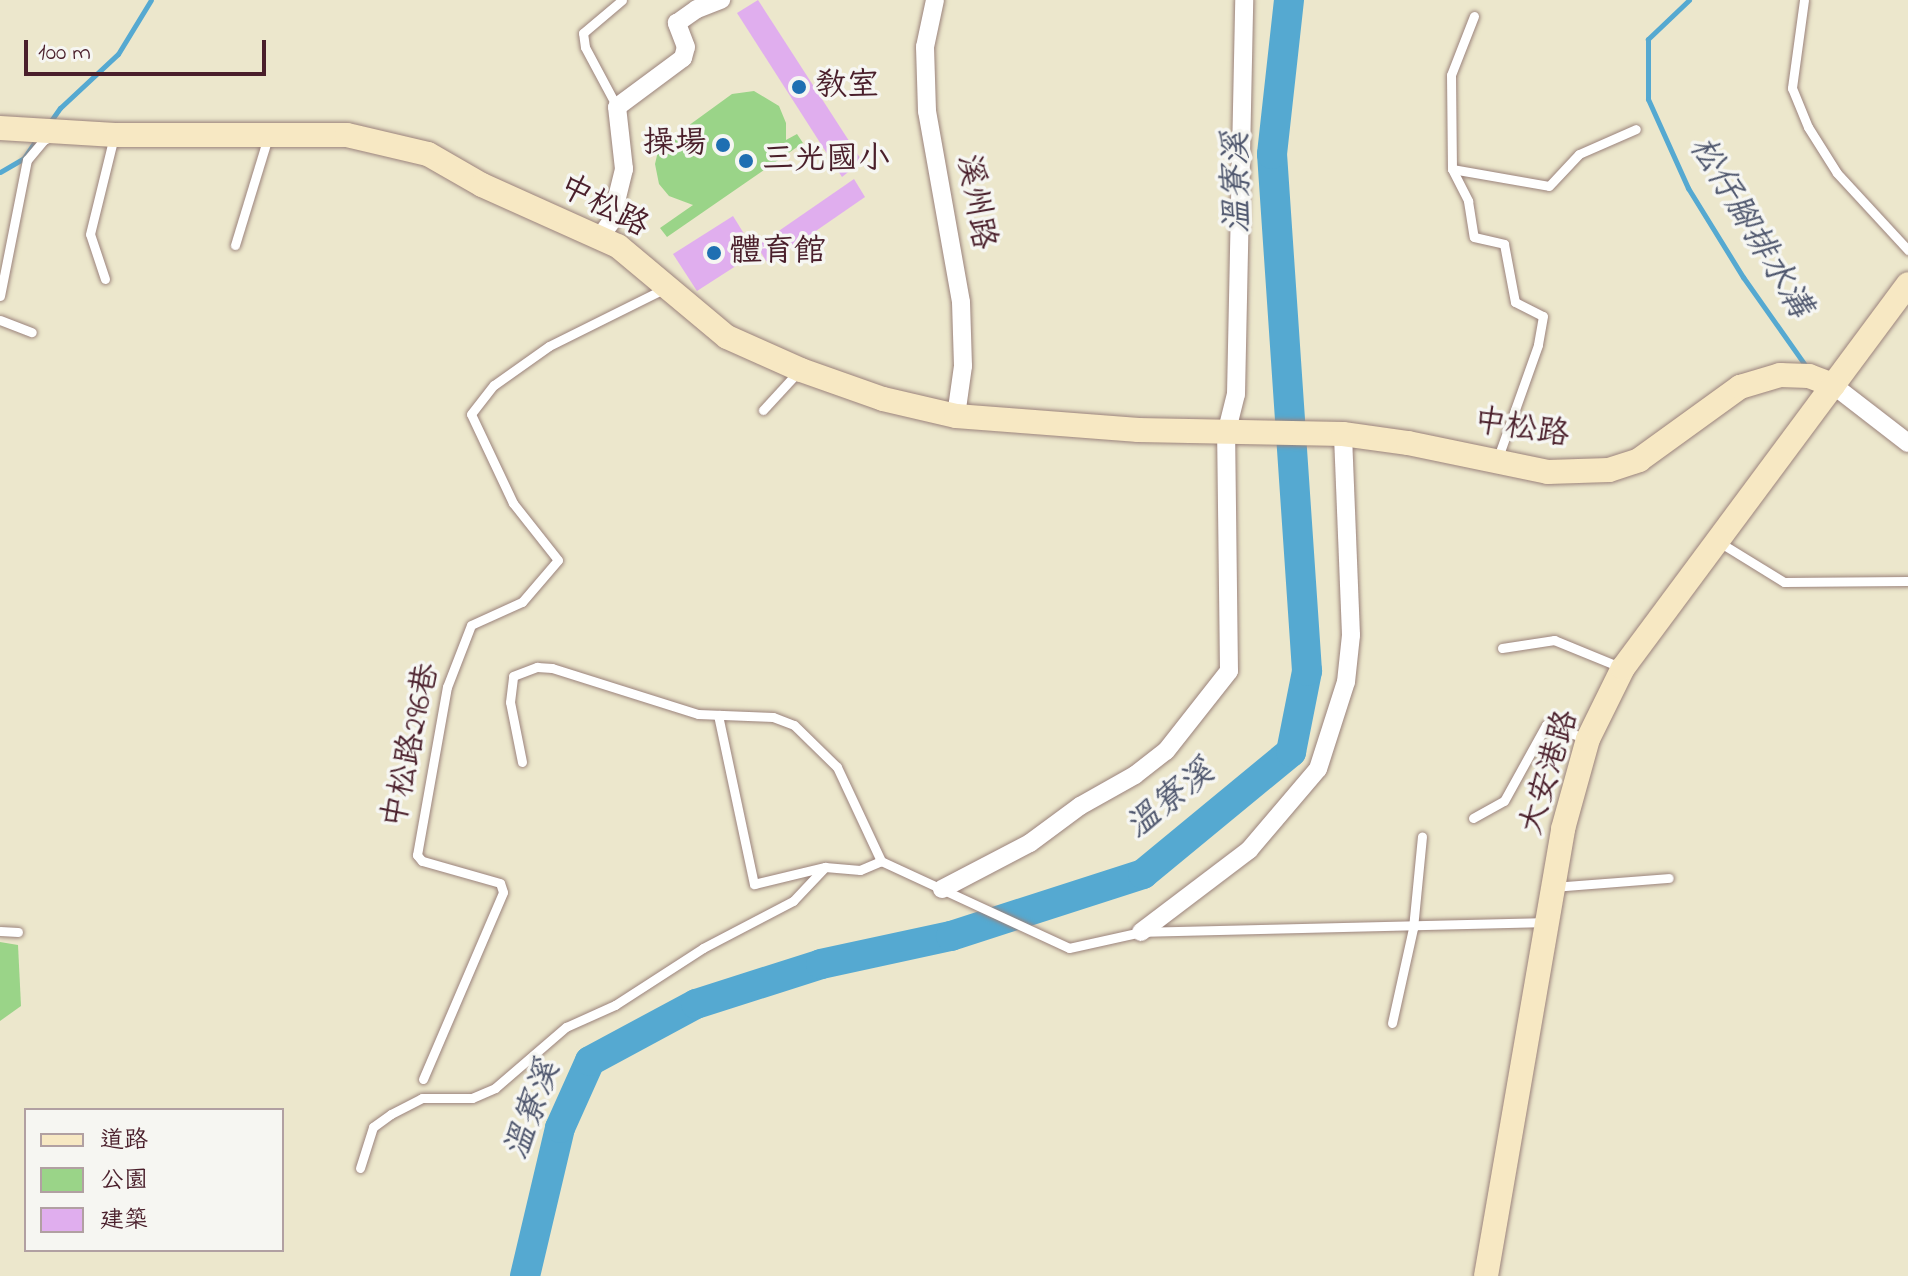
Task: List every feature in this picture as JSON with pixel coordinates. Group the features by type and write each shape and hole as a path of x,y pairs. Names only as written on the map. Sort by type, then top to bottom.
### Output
{"street":[{"path":"600,237 611,222 624,169 617,107 683,58 686,47 677,23 697,9 721,0"},
{"name":"溪州路","path":"935,0 925,47 927,111 961,302 963,366 956,416"},
{"path":"942,889 1030,843 1080,806 1135,775 1166,751 1229,671 1244,0"},
{"name":"中松路","path":"0,128 115,135 347,135 428,154 482,185 600,237 636,259 727,337 801,370 883,399 956,416 1236,434 1343,434 1497,460 1548,472 1609,470 1639,460 1740,387 1780,375 1809,376 1833,385"},
{"name":"大安港路","path":"1486,1276 1563,829 1588,739 1623,668 1908,284"},
{"path":"1833,385 1908,443"},
{"path":"1141,932 1249,850 1318,769 1346,682 1351,635 1343,434"}],"lane":[{"path":"617,107 585,47 583,33 622,0"},
{"path":"1804,0 1792,88 1808,127 1837,173 1908,250"},
{"path":"1474,16 1451,75 1452,169 1468,201 1474,237 1504,244 1515,302 1543,316 1538,345 1497,460"},
{"path":"1452,169 1549,186 1579,154 1636,129"},
{"path":"0,296 27,160 44,140 48,130"},
{"path":"235,245 269,134"},
{"path":"105,279 90,234 115,135"},
{"name":"中松路296巷","path":"423,1079 503,892 500,883 422,861 417,855 447,687 471,625 522,602 558,560 513,503 471,414 494,385 549,346 667,287"},
{"path":"0,320 32,332"},
{"path":"763,410 801,370"},
{"path":"1719,542 1784,582 1908,581"},
{"path":"1502,648 1554,640 1623,668"},
{"path":"522,762 510,702 513,676 537,667 552,668 698,714 773,717 794,725 837,767 881,861 1069,948 1141,932 1413,928 1549,922"},
{"path":"718,715 754,884 825,867 860,870 881,861"},
{"path":"1473,818 1504,801 1546,725 1588,739"},
{"path":"1392,1023 1413,928 1422,836"},
{"path":"360,1168 373,1127 391,1114 422,1098 472,1098 495,1088 566,1027 615,1005 703,948 793,901 825,867"},
{"path":"1554,887 1669,878"},
{"path":"0,931 18,932"}],"green space":[{"path":"754,91 779,106 786,123 786,140 797,134 803,143 667,237 660,228 693,205 669,196 659,184 655,164 659,147 732,94"},
{"path":"0,942 18,945 21,1006 0,1021"}],"building":[{"name":"教室","path":"758,0 862,161 842,177 737,13"},
{"name":"教室","path":"854,179 865,197 768,264 757,246"},
{"name":"體育館","path":"733,216 756,253 697,291 673,254"}],"waterway":[{"path":"48,125 60,108 118,54 151,0"},
{"name":"溫寮溪","path":"525,1276 560,1128 590,1061 696,1004 821,964 951,936 1143,874 1291,752 1307,671 1272,154 1289,0"},
{"name":"松仔腳排水溝","path":"1689,0 1648,39 1648,99 1688,188 1743,277 1808,369"},
{"path":"0,172 24,158 37,139"}],"place":[{"name":"教室","path":"799,87"},
{"name":"操場","path":"723,145"},
{"name":"三光國小","path":"746,161"},
{"name":"體育館","path":"714,253"}]}
